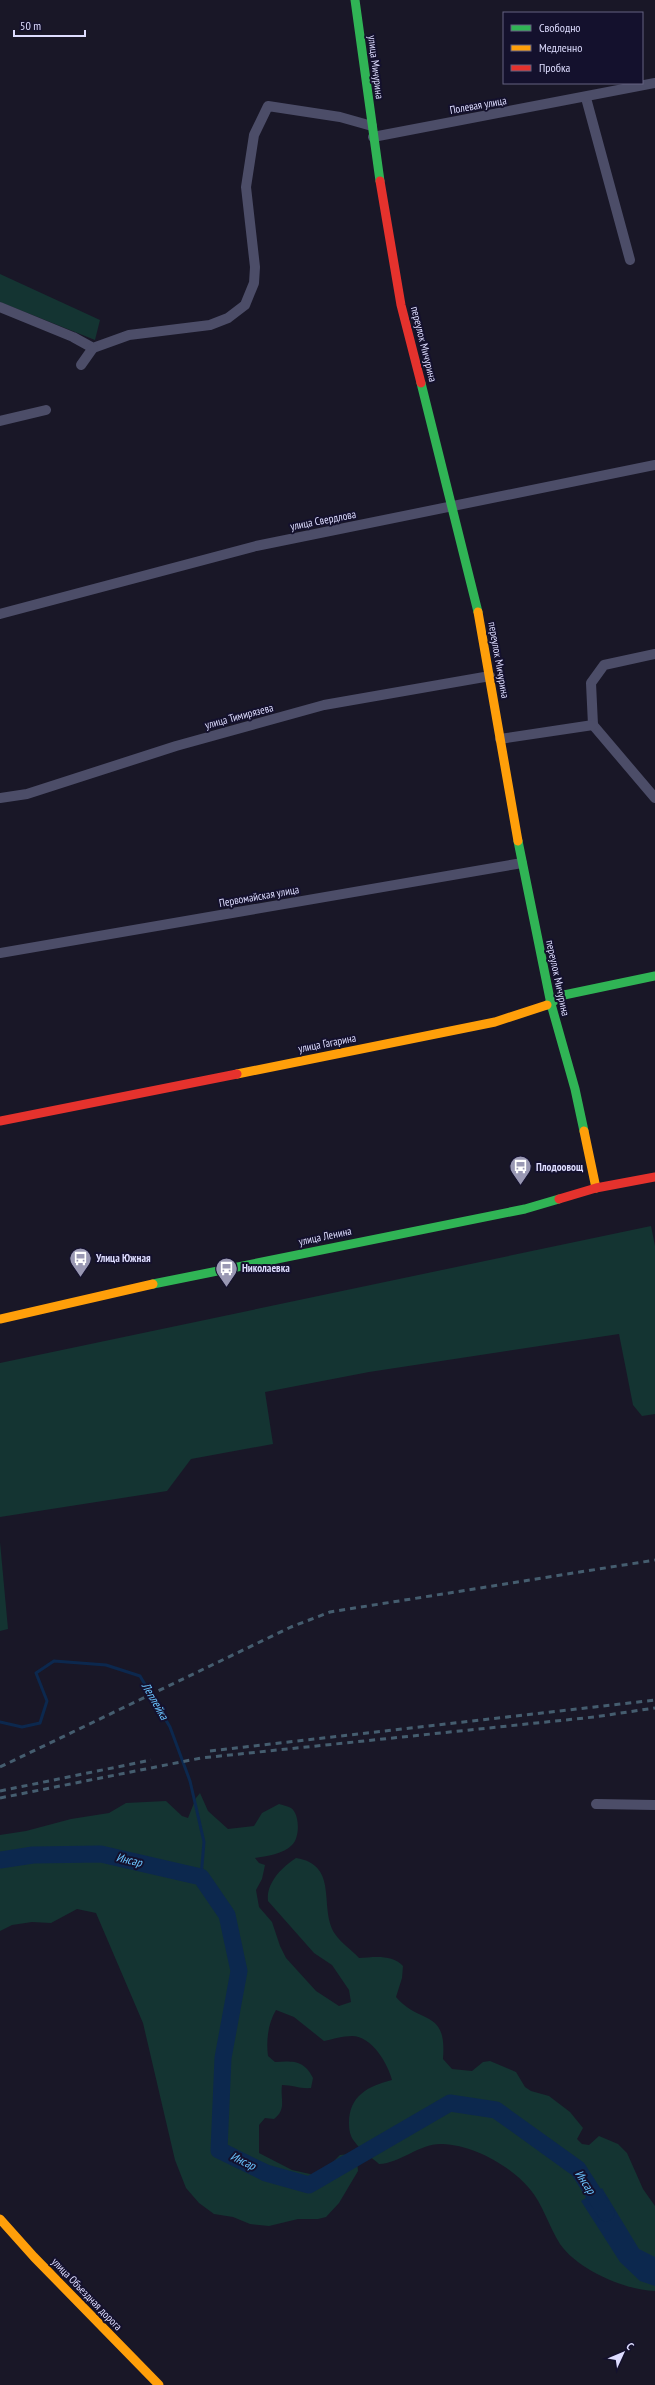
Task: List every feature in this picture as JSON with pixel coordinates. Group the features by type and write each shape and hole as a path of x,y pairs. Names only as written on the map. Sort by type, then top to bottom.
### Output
{"street":[{"name":"улица Мичурина","path":"355,0 373,136"},
{"name":"Полевая улица","path":"373,136 586,98 655,83"},
{"path":"586,98 630,260"},
{"path":"81,366 93,348 129,335 210,325 228,318 245,305 254,283 255,267 246,187 254,135 268,106 340,117 372,126"},
{"name":"переулок Мичурина","path":"373,136 401,305 454,507 474,590 522,863 551,1004 575,1089 596,1188"},
{"path":"0,307 73,337 93,348"},
{"path":"0,421 46,410"},
{"name":"улица Свердлова","path":"0,614 256,546 655,466"},
{"path":"655,654 604,665 591,683 593,724 655,798"},
{"name":"улица Тимирязева","path":"0,798 27,794 176,746 324,705 490,676"},
{"path":"500,739 593,724"},
{"name":"Первомайская улица","path":"0,953 522,863"},
{"name":"улица Гагарина","path":"0,1121 495,1022 551,1004 564,995 655,976"},
{"name":"улица Ленина","path":"0,1319 176,1279 525,1209 596,1188 655,1177"},
{"path":"596,1804 655,1805"},
{"name":"улица Объездная дорога","path":"0,2219 34,2257 159,2385"}],"green space":[{"path":"0,274 100,320 95,340 0,302"},
{"path":"651,1226 655,1246 655,1414 642,1416 633,1405 619,1334 369,1372 265,1392 273,1444 191,1459 167,1491 0,1517 0,1363"},
{"path":"0,1542 8,1629 0,1631"},
{"path":"200,1793 208,1811 228,1829 254,1826 262,1813 279,1804 290,1807 294,1811 298,1826 295,1842 289,1848 280,1853 255,1858 259,1863 265,1865 262,1879 256,1890 259,1907 272,1922 280,1946 286,1958 316,1991 339,2006 351,2002 349,1990 332,1965 314,1953 268,1901 268,1894 272,1882 285,1866 296,1858 310,1862 318,1869 323,1878 326,1889 330,1924 340,1940 359,1958 388,1958 399,1962 403,1966 402,1978 396,1997 405,2006 436,2025 441,2032 443,2059 452,2069 472,2071 483,2062 490,2061 516,2072 525,2087 531,2091 549,2096 570,2112 583,2128 577,2139 582,2144 589,2145 599,2136 618,2144 627,2153 643,2189 655,2206 655,2291 643,2290 617,2283 590,2270 578,2262 560,2244 542,2208 529,2188 501,2164 478,2152 454,2145 442,2144 426,2147 387,2163 379,2164 356,2144 350,2132 349,2123 352,2106 356,2099 375,2085 392,2080 383,2059 372,2046 359,2037 345,2036 324,2041 294,2017 276,2010 268,2032 268,2056 275,2062 293,2062 302,2065 310,2072 313,2078 311,2088 282,2085 282,2108 278,2115 274,2119 265,2118 259,2125 259,2153 292,2170 319,2176 340,2155 350,2154 357,2160 358,2171 339,2203 326,2217 318,2219 298,2219 269,2226 250,2224 233,2217 214,2214 199,2203 186,2188 175,2160 143,2023 96,1913 77,1909 51,1923 32,1922 12,1925 0,1931 0,1835 26,1831 71,1819 109,1813 126,1803 166,1801 182,1816 188,1818 196,1798"}],"water":[{"path":"602,2188 639,2249 655,2257 655,2286 640,2281 620,2262 581,2201"}],"waterway":[{"name":"Леплейка","path":"0,1722 22,1727 40,1723 47,1701 36,1673 54,1661 106,1665 140,1676 170,1727 190,1781 204,1842 201,1877"},
{"name":"Инсар","path":"0,1860 33,1855 101,1854 201,1877 227,1915 239,1971 223,2058 219,2150 266,2173 309,2185 450,2103 496,2110 578,2169 606,2213"}],"railway":[{"path":"0,1767 291,1627 330,1612 655,1560"},
{"path":"210,1751 655,1700"},
{"path":"0,1798 201,1758 594,1717 655,1708"},
{"path":"0,1791 151,1760"}],"traffic: fast":[{"path":"355,0 380,181"},
{"path":"421,383 478,612"},
{"path":"518,841 551,1004 575,1089 584,1131"},
{"path":"547,1005 564,995 655,976"},
{"path":"153,1284 525,1209 559,1199"}],"traffic: slow":[{"path":"478,612 518,841"},
{"path":"237,1074 495,1022 547,1005"},
{"path":"584,1131 596,1188"},
{"path":"0,1319 153,1284"},
{"path":"0,2219 34,2257 159,2385"}],"traffic: jam":[{"path":"380,181 401,305 421,383"},
{"path":"0,1121 237,1074"},
{"path":"559,1199 596,1188 655,1177"}],"place":[{"name":"Плодоовощ","path":"520,1186"},
{"name":"Улица Южная","path":"80,1278"},
{"name":"Николаевка","path":"226,1288"}]}
